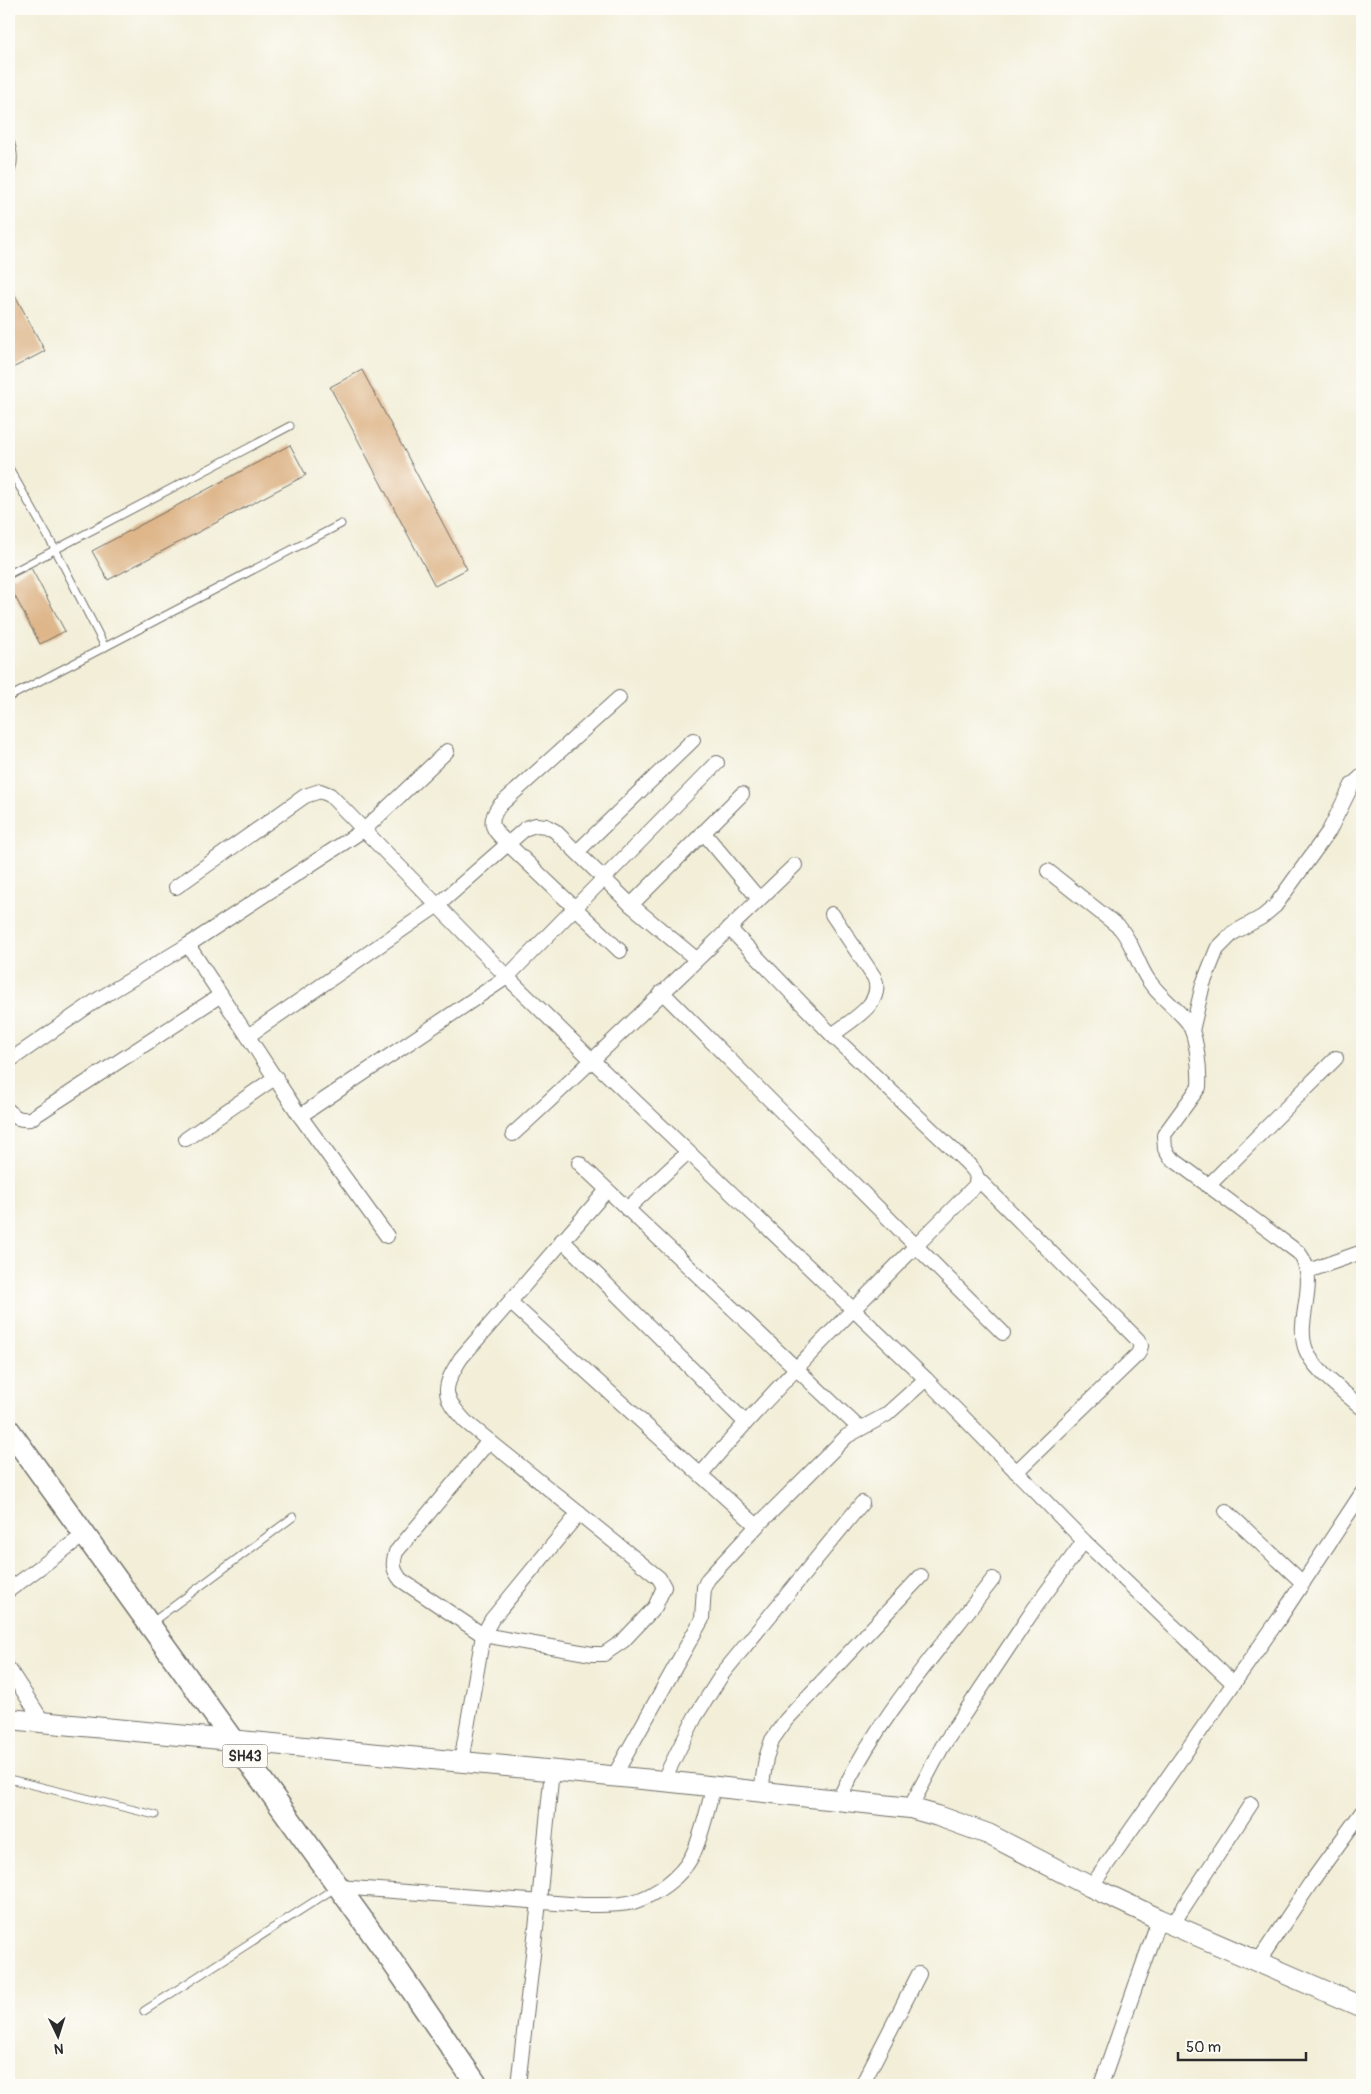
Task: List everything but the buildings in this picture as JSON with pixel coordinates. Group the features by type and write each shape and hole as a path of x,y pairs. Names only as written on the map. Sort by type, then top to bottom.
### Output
{"main road":[{"name":"SH43","path":"9,1430 382,1947 477,2085"}],"street":[{"path":"619,698 499,806 493,815 491,823 494,830 508,844 620,951"},
{"path":"578,852 693,740"},
{"path":"9,1061 97,1000 188,945 365,829 447,751"},
{"path":"300,1116 507,977 716,763"},
{"path":"1192,1031 1203,984 1216,949 1234,933 1262,917 1276,906 1329,831 1352,785 1362,776"},
{"path":"176,887 305,796 320,791 330,795 507,977 687,1153 926,1379 1084,1542 1233,1683"},
{"path":"631,905 742,794"},
{"path":"248,1036 438,905 526,828 536,824 546,826 555,831 631,905 696,960"},
{"path":"703,832 759,899"},
{"path":"513,1134 593,1061 662,992 795,866"},
{"path":"1048,871 1120,928 1129,938 1141,969 1150,982 1188,1022 1192,1031 1199,1087 1164,1135 1164,1149 1170,1157 1299,1253 1305,1260 1308,1271 1303,1342 1306,1353 1315,1366 1362,1408"},
{"path":"832,914 878,986 876,995 869,1006 832,1035"},
{"path":"729,928 832,1035 976,1172 978,1179 1138,1340 1141,1346 1138,1354 1016,1472"},
{"path":"188,945 276,1076 300,1116 387,1236"},
{"path":"662,992 1003,1333"},
{"path":"9,1129 22,1120 30,1119 38,1114 221,995"},
{"path":"1208,1186 1336,1058"},
{"path":"186,1139 276,1076"},
{"path":"9,1111 13,1116 22,1120"},
{"path":"627,1209 687,1153"},
{"path":"579,1162 860,1428"},
{"path":"701,1474 796,1368 975,1186 978,1179"},
{"path":"489,1441 396,1552 393,1562 394,1572 402,1580 483,1635 581,1654 604,1654 623,1641 656,1608 664,1587 659,1578 466,1422 450,1406 446,1392 450,1376 462,1358 607,1190"},
{"path":"562,1240 746,1422"},
{"path":"1308,1271 1362,1252"},
{"path":"510,1302 756,1526"},
{"path":"614,1776 702,1619 704,1587 708,1579 756,1526 847,1436 886,1415 926,1379"},
{"path":"1091,1887 1303,1583 1362,1493"},
{"path":"663,1781 695,1716 723,1673 862,1503"},
{"path":"1226,1510 1303,1583"},
{"path":"461,1762 483,1635 492,1619 579,1513"},
{"path":"9,1590 84,1535"},
{"path":"910,1808 942,1747 1034,1609 1084,1542"},
{"path":"761,1791 766,1758 772,1740 786,1720 921,1576"},
{"path":"839,1799 855,1765 881,1725 993,1579"},
{"path":"9,1669 43,1722"},
{"path":"9,1719 614,1776 910,1808 988,1834 1091,1887 1165,1922 1362,2007"},
{"path":"518,2085 552,1770"},
{"path":"338,1887 539,1902 608,1905 633,1902 670,1882 684,1869 693,1854 714,1786"},
{"path":"1101,2085 1165,1922 1251,1804"},
{"path":"1258,1962 1312,1881 1362,1812"},
{"path":"862,2085 919,1974"}],"lane":[{"path":"9,139 13,160 9,175"},
{"path":"9,574 290,426"},
{"path":"9,468 55,550 105,647"},
{"path":"9,697 341,524"},
{"path":"150,1624 293,1517"},
{"path":"9,1779 154,1815"},
{"path":"144,2011 338,1887"}]}
